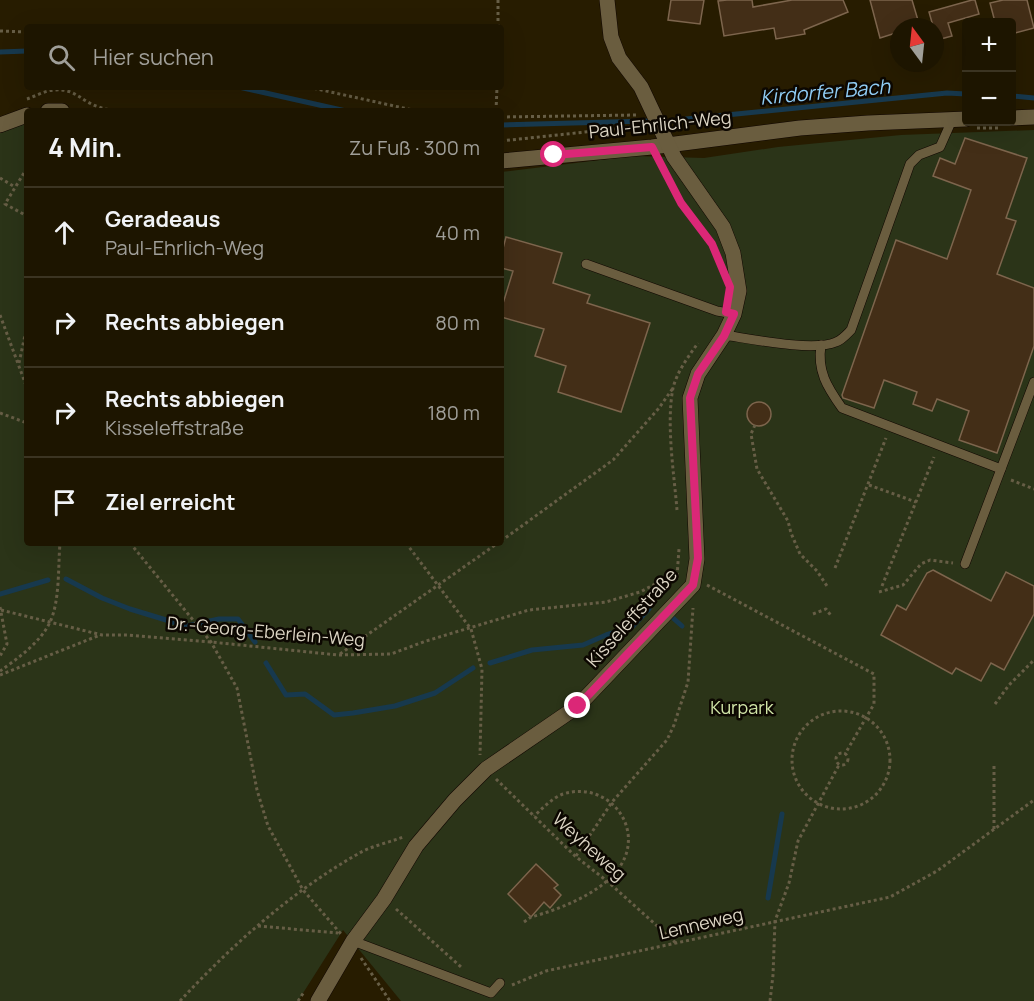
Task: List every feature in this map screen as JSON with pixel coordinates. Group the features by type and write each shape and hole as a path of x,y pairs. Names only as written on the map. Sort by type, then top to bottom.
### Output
{"street":[{"name":"Kisseleffstraße","path":"318,1001 352,942 384,899 416,846 483,766 578,706 699,584 690,398 698,374 724,336 734,314 739,291 733,253 723,227 674,157 641,87 624,66 615,49 611,37 607,0"},
{"path":"0,125 24,116"},
{"path":"1016,118 1034,117"},
{"name":"Paul-Ehrlich-Weg","path":"504,161 668,145 800,128 959,119"}],"lane":[{"path":"724,336 800,345 821,345 837,342 851,330 910,164 919,155 940,147 959,119"},
{"path":"586,264 717,311 734,314"},
{"path":"821,345 818,362 828,390 842,408 889,428 1001,469"},
{"path":"965,564 1034,382"},
{"path":"352,942 491,993 500,983"}],"path":[{"path":"498,0 498,24"},
{"path":"0,31 24,32"},
{"path":"322,90 403,108"},
{"path":"496,108 497,90"},
{"path":"504,117 638,115 655,118"},
{"path":"504,141 655,118"},
{"path":"24,173 6,204 24,214"},
{"path":"668,176 681,203 712,244"},
{"path":"0,178 15,187"},
{"path":"0,315 24,382"},
{"path":"19,363 24,340"},
{"path":"504,538 613,460 674,388 684,362 700,340"},
{"path":"674,388 671,438 678,517"},
{"path":"0,413 24,422"},
{"path":"755,425 752,434 756,469 788,521 800,554 817,571 827,586"},
{"path":"835,568 869,485 889,428"},
{"path":"882,586 938,446"},
{"path":"1001,469 1003,477 1034,489"},
{"path":"869,485 916,502"},
{"path":"674,586 677,577 680,540"},
{"path":"0,673 25,654 50,623 56,596 60,546"},
{"path":"132,546 203,631 237,688 257,790 268,826 303,891 339,933"},
{"path":"408,546 471,629 482,669 483,766"},
{"path":"339,655 493,546"},
{"path":"879,592 903,585 921,564 930,560 965,564"},
{"name":"Dr.-Georg-Eberlein-Weg","path":"0,656 7,645 0,609 102,634 339,655 391,654 529,610 606,602 640,592 661,581 677,577"},
{"path":"575,856 612,802 667,740 674,725 688,682 699,584 874,674 874,704 845,754"},
{"path":"813,614 826,609 832,617"},
{"path":"0,673 102,634"},
{"path":"995,704 1009,685 1034,660"},
{"path":"847,711 866,717 874,723 886,739 890,759 886,779 875,795 858,806 838,808 818,803 803,790 794,774 793,755 798,736 811,722 828,713 847,711"},
{"path":"839,765 836,760 837,756 841,753 845,754"},
{"path":"839,765 845,765 848,762 845,754"},
{"path":"770,1001 775,921 789,883 798,841 839,765"},
{"path":"994,765 994,829"},
{"name":"Weyheweg","path":"483,766 575,856 607,881 676,943"},
{"path":"524,922 531,916 592,892 607,881 622,863 627,849 628,836 624,820 612,802 594,793 578,791 562,795 547,804 534,816"},
{"name":"Lenneweg","path":"491,993 546,971 890,897 937,871 1034,800"},
{"path":"180,1001 256,926 303,891 357,853 414,834"},
{"path":"384,899 464,970"},
{"path":"256,926 341,934 348,925"},
{"path":"352,942 390,1001"},
{"path":"298,1001 304,992"}],"green space":[{"name":"Kurpark","path":"24,123 24,546 504,546 504,172 633,156 704,158 778,147 901,135 1034,130 1034,1001 401,1001 343,930 298,1001 0,1001 0,133"}],"building":[{"path":"671,0 704,0 700,24 668,20"},
{"path":"752,0 753,7 792,0 843,0 848,12 804,30 805,34 776,39 774,28 724,36 718,1"},
{"path":"870,0 912,0 917,18 890,18 890,35 880,38"},
{"path":"975,0 979,14 948,23 952,36 944,38 944,18 931,18 929,12"},
{"path":"1003,0 1027,0 1034,28 1016,33 1016,18 994,18 990,3"},
{"path":"965,138 1027,158 1006,218 1016,221 997,274 1034,288 1034,346 997,453 959,440 969,411 937,399 932,411 913,404 917,392 884,380 874,408 843,398 842,395 896,240 947,259 971,190 933,176 940,158 955,164"},
{"path":"506,237 562,253 553,283 590,295 587,303 650,323 621,412 558,392 566,366 535,356 544,329 504,318 504,300 513,271 504,269"},
{"path":"759,402 767,406 771,414 767,422 759,426 751,422 747,414 751,406"},
{"path":"933,570 991,601 1006,572 1034,586 1034,614 1004,670 991,663 981,681 956,668 952,674 881,635 897,605 906,610 927,573"},
{"path":"536,864 558,885 554,888 561,895 550,908 544,902 531,917 508,894"}],"waterway":[{"name":"Kirdorfer Bach","path":"0,52 24,51"},
{"name":"Kirdorfer Bach","path":"252,90 333,108"},
{"name":"Kirdorfer Bach","path":"686,119 947,93 962,94"},
{"name":"Kirdorfer Bach","path":"1016,96 1034,98"},
{"name":"Kirdorfer Bach","path":"504,125 648,121"},
{"path":"66,579 102,598 182,627 219,619 238,619 255,642"},
{"path":"0,594 48,580"},
{"path":"490,663 532,650 583,645 632,627 649,609"},
{"path":"673,618 682,626"},
{"path":"266,663 286,695 305,694 334,715 395,706 435,693 473,668"},
{"name":"Kirdorfer Bach","path":"768,898 782,814"}],"route":[{"path":"554,155 652,147 681,203 712,244 730,287 726,312 734,314 724,336 698,374 690,398 698,558 693,585 578,706"}]}
